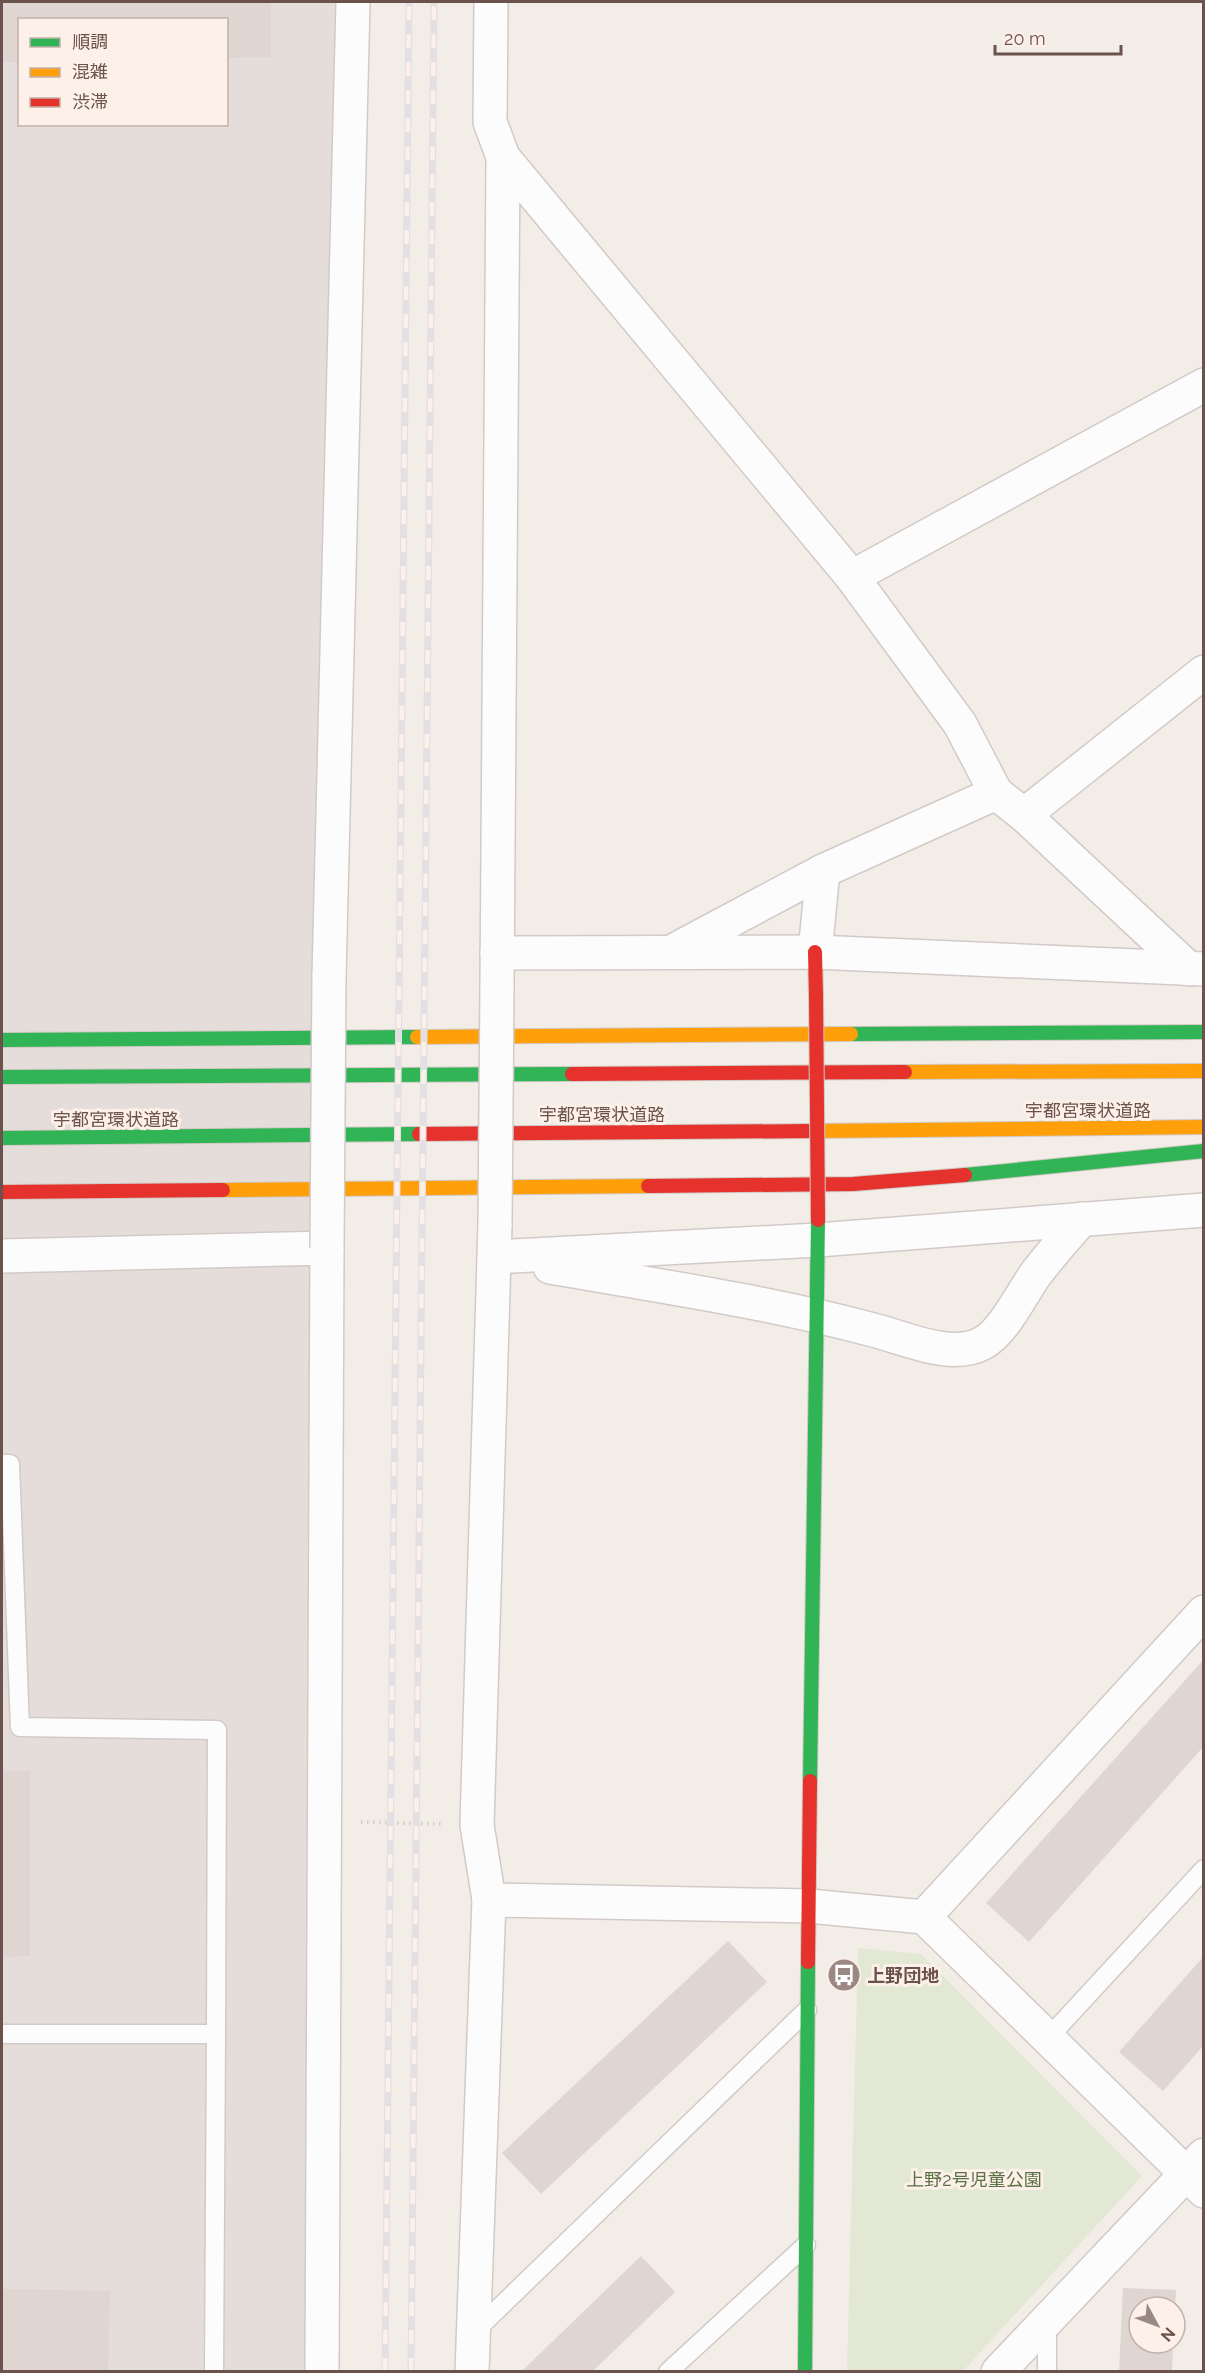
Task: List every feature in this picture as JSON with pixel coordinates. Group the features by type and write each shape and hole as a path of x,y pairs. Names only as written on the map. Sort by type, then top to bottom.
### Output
{"main road":[{"path":"805,2372 807,2010 818,1230 815,952"},
{"path":"2,1040 1203,1032"},
{"path":"2,1077 1203,1071"},
{"name":"宇都宮環状道路","path":"2,1137 1203,1127"},
{"path":"2,1192 853,1184 1022,1170 1203,1151"}],"street":[{"path":"321,2372 329,977 353,2"},
{"path":"491,16 490,122 503,157 852,577 960,724 996,793 1024,815 1196,969"},
{"path":"472,2372 489,1900 477,1825 495,1257 503,157"},
{"path":"852,577 1203,385"},
{"path":"1024,815 1203,672"},
{"path":"671,953 823,871 996,793"},
{"path":"815,952 823,871"},
{"path":"497,953 815,952 1196,969"},
{"path":"495,1257 818,1230 1082,1219 1203,1210"},
{"path":"495,1257 817,1314 935,1347 960,1350 982,1343 1000,1327 1043,1265 1082,1219"},
{"path":"2,1256 327,1248"},
{"path":"924,1917 1203,1612"},
{"path":"489,1900 809,1906 924,1917 1048,2038 1197,2173 1047,2320 998,2372"}],"lane":[{"path":"2,1464 10,1464 20,1727 217,1730 214,2372"},
{"path":"1048,2038 1203,1869"},
{"path":"473,2333 807,2010"},
{"path":"2,2034 216,2034"},
{"path":"668,2372 806,2245"},
{"path":"1047,2320 1047,2372"}],"path":[{"path":"325,1820 477,1825"}],"shaded area":[{"path":"2,2 352,2 309,2371 2,2372"}],"green space":[{"name":"上野2号児童公園","path":"858,1948 921,1954 1142,2176 963,2371 847,2371"}],"building":[{"path":"2,2 271,2 271,57 228,58 228,18 18,18 18,62 2,62"},
{"path":"1204,1659 1204,1746 1029,1942 986,1903"},
{"path":"2,1771 30,1771 30,1956 2,1957"},
{"path":"728,1941 767,1982 541,2194 502,2153"},
{"path":"1204,1956 1204,2045 1163,2091 1119,2052"},
{"path":"641,2256 675,2292 592,2372 521,2372"},
{"path":"1123,2288 1176,2290 1176,2295 1127,2295 1127,2355 1173,2355 1172,2372 1119,2372"},
{"path":"2,2289 110,2291 108,2372 2,2372"}],"railway":[{"path":"385,2372 409,2"},
{"path":"411,2372 434,2"}],"traffic: fast":[{"path":"851,1034 1204,1032"},
{"path":"2,1040 417,1037"},
{"path":"2,1077 572,1074"},
{"path":"2,1138 419,1134"},
{"path":"965,1175 1204,1151"},
{"path":"810,1781 818,1220"},
{"path":"805,2372 808,1962"}],"traffic: slow":[{"path":"417,1037 851,1034"},
{"path":"905,1072 1204,1071"},
{"path":"813,1131 1204,1127"},
{"path":"223,1190 648,1186"}],"traffic: jam":[{"path":"815,952 816,995"},
{"path":"816,995 818,1220"},
{"path":"572,1074 905,1072"},
{"path":"419,1134 813,1131"},
{"path":"648,1186 853,1184 965,1175"},
{"path":"2,1192 223,1190"},
{"path":"808,1962 810,1781"}],"place":[{"name":"上野団地","path":"844,1975"}]}
